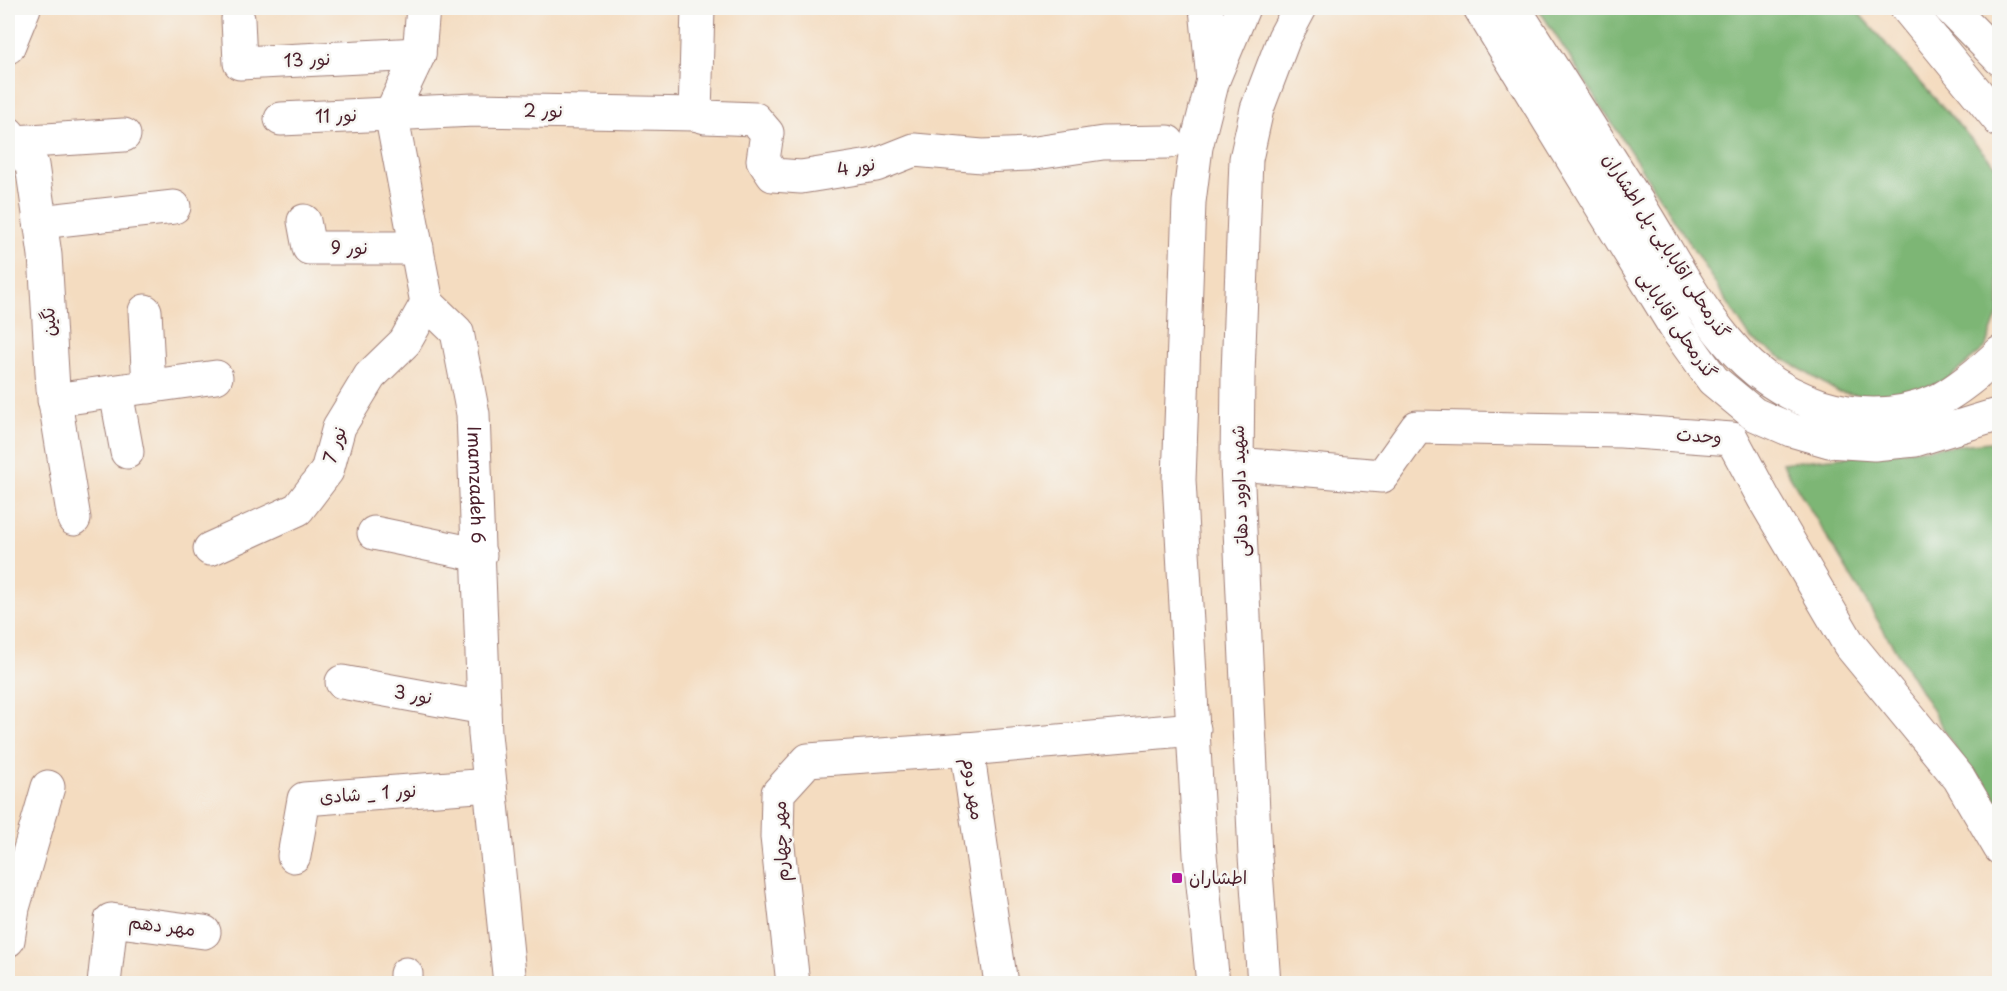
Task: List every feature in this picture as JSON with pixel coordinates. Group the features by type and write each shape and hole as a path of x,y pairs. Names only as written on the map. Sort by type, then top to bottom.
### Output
{"main road":[{"path":"8,47 24,8"},
{"path":"423,8 419,54 391,113 427,303"},
{"path":"695,114 698,8"},
{"path":"1206,8 1213,80"},
{"path":"1213,984 1200,855 1179,480 1189,202 1196,147 1213,80 1243,8"},
{"name":"شهید داوود دهاتی","path":"1264,984 1255,856 1237,464 1238,374 1246,159 1257,109 1284,38 1300,8"},
{"name":"گذرمحلی اقابابایی","path":"1479,8 1677,330 1713,380 1754,414 1791,430 1829,441 1874,444 1915,440 2000,414"},
{"name":"گذرمحلی اقابابایی-پل اطشاران","path":"1514,8 1694,295 1727,343 1765,378 1799,399 1838,412 1873,414 1906,411 1937,401 1988,366 2000,353"},
{"path":"1906,8 2000,121"},
{"path":"1950,8 2000,58"},
{"name":"نور 13","path":"238,19 240,63 419,54"},
{"name":"نور 2","path":"391,113 474,110 695,114"},
{"name":"نور 11","path":"281,118 391,113"},
{"name":"نور 4","path":"695,114 706,117 755,119 767,133 763,159 773,175 801,177 876,165 914,150 982,156 1029,154 1103,143 1167,142"},
{"path":"11,138 124,135"},
{"name":"نگین","path":"11,138 32,165 45,255 54,400 74,519"},
{"path":"40,222 174,207"},
{"name":"نور 9","path":"304,221 309,248 417,248"},
{"name":"نور 7","path":"210,549 298,509 327,471 339,428 370,376 405,342 427,303"},
{"name":"Imamzadeh 6","path":"427,303 457,332 473,414 484,708 510,984"},
{"path":"145,311 148,387"},
{"path":"54,400 216,377"},
{"path":"116,392 127,452"},
{"name":"وحدت","path":"1237,464 1382,476 1417,428 1621,430 1732,439 1764,499 1849,644 1959,778 2000,848"},
{"path":"374,533 480,555"},
{"name":"نور 3","path":"342,682 484,708"},
{"name":"مهر دوم","path":"1000,984 967,749 1194,729"},
{"name":"مهر چهارم","path":"793,984 777,837 778,793 808,760 967,749"},
{"name":"نور 1 _ شادی","path":"294,856 303,799 490,785"},
{"path":"8,940 13,908 48,787"},
{"name":"مهر دهم","path":"104,984 111,920 204,932"}],"green space":[{"path":"1538,8 1854,8 1999,170 1999,311 1985,348 1949,378 1898,400 1838,392 1751,339"},
{"path":"1999,441 1999,820 1782,463"}],"place":[{"name":"اطشاران","path":"1177,878"}]}
